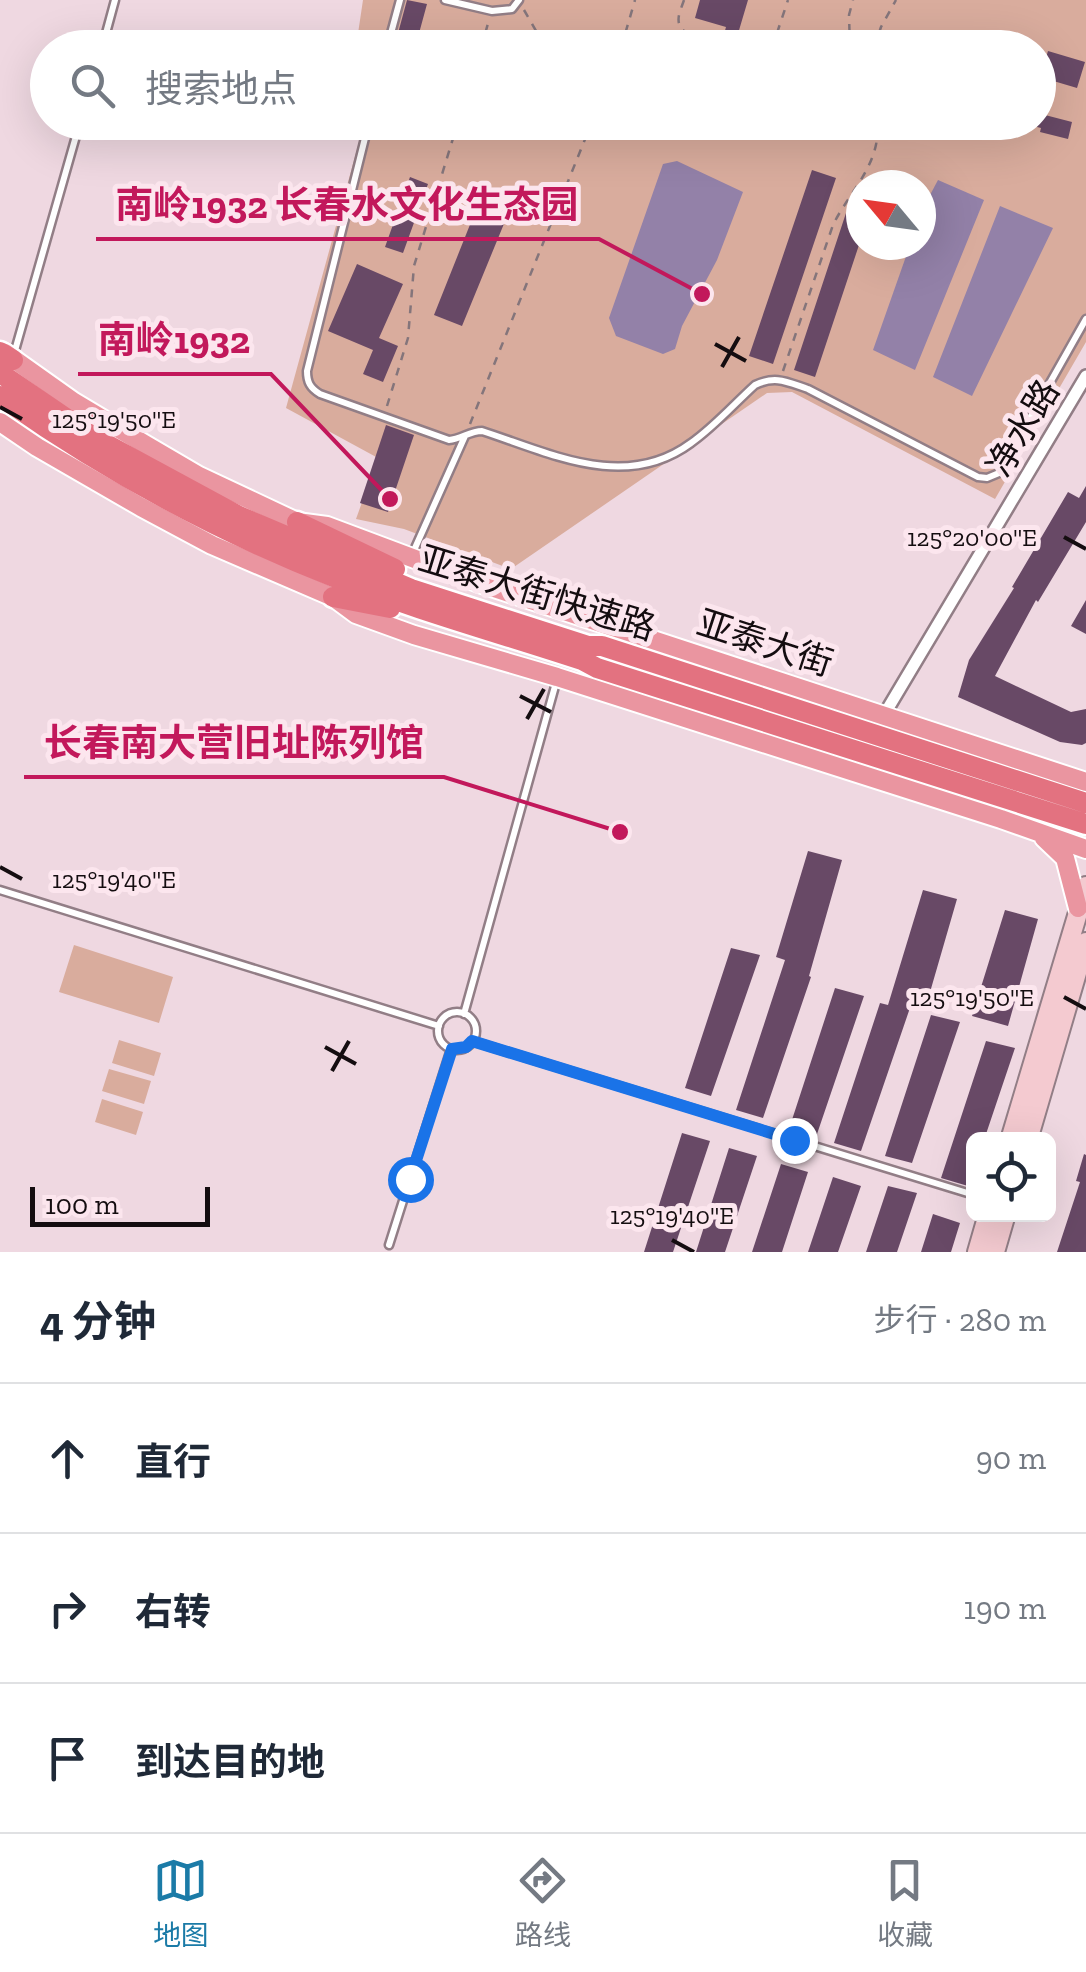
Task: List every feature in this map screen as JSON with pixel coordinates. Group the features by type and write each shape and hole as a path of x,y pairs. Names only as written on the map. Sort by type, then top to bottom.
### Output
{"highway":[{"name":"亚泰大街快速路","path":"3,359 60,415 121,453 263,527 411,589 588,646 602,646 1086,824"},
{"name":"亚泰大街快速路","path":"0,396 76,447 187,510 340,579 597,668 1086,803"},
{"path":"296,522 412,577 590,636 602,646"},
{"path":"333,597 388,607 579,670 597,668"}],"main road":[{"name":"亚泰大街","path":"3,359 199,476 296,522 327,526 479,583 1086,782"},
{"path":"0,422 114,492 212,545 333,597 356,614 1086,849"},
{"path":"1062,774 1086,772"},
{"path":"1040,834 1065,858 1078,908"},
{"path":"1012,1132 1086,886"},
{"path":"1030,1132 1086,942"},
{"path":"978,1252 986,1222"},
{"path":"995,1252 1004,1222"}],"street":[{"name":"净水路","path":"884,715 1086,376"}],"lane":[{"path":"107,30 115,0"},
{"path":"392,30 400,0"},
{"path":"446,0 492,11 512,9 519,1"},
{"path":"3,359 74,140"},
{"path":"364,140 306,370 307,380 312,390 449,440 482,431 578,462 605,468 634,466 662,460 691,443 755,385 768,379 808,388 978,477 988,478 999,473 1086,319"},
{"path":"411,558 465,434"},
{"path":"464,1014 558,678"},
{"path":"0,890 439,1026"},
{"path":"447,1014 464,1014 475,1026 472,1041 466,1047 452,1049 441,1042 439,1026 447,1014"},
{"path":"472,1041 966,1193"},
{"path":"389,1245 452,1049"}],"path":[{"path":"626,30 635,0"},
{"path":"683,30 678,20 684,0"},
{"path":"778,30 788,0"},
{"path":"848,30 854,0"},
{"path":"879,30 896,0"},
{"path":"519,1 536,30"},
{"path":"486,30 492,11"},
{"path":"384,416 408,338 414,266 452,140"},
{"path":"465,434 585,140"},
{"path":"780,380 833,225 844,202 863,179 876,140"}],"shaded area":[{"path":"363,0 1086,0 1086,342 995,499 792,392 767,393 511,569 404,529 356,519 378,458 286,408 360,140 1056,140 1056,30 359,30"},
{"path":"677,161 743,192 717,260 682,326 675,349 663,354 616,336 609,318 663,164"},
{"path":"938,180 984,200 915,370 873,350 905,260 936,260"},
{"path":"1000,206 1053,228 972,396 933,377"},
{"path":"74,945 173,977 159,1023 59,992"},
{"path":"119,1040 161,1053 154,1076 112,1063"},
{"path":"109,1069 151,1081 144,1104 102,1091"},
{"path":"102,1099 143,1112 136,1135 95,1122"}],"building":[{"path":"407,0 427,4 420,30 399,30"},
{"path":"700,0 748,0 739,30 725,30 726,27 695,18"},
{"path":"1056,53 1085,62 1077,88 1056,82"},
{"path":"1056,118 1072,122 1068,139 1056,136"},
{"path":"812,170 836,178 773,364 749,356"},
{"path":"410,177 428,184 403,253 385,247"},
{"path":"479,202 508,214 462,326 434,315"},
{"path":"846,213 846,260 854,260 815,377 794,370"},
{"path":"357,264 403,284 379,338 398,346 383,382 363,374 373,350 328,331"},
{"path":"386,425 414,435 388,512 360,503"},
{"path":"1086,486 1086,522 1036,600 995,676 1071,712 1086,709 1086,743 1082,745 1060,742 958,697 969,660 1068,492 1079,498"},
{"path":"1086,600 1086,634 1071,626"},
{"path":"808,851 842,860 811,977 763,1118 736,1110 785,960 776,957"},
{"path":"923,890 957,899 926,1006 912,1002 861,1151 834,1143 880,1003 888,1005"},
{"path":"1005,910 1038,919 1008,1026 972,1016"},
{"path":"731,948 760,955 711,1096 685,1088"},
{"path":"835,988 864,996 816,1137 789,1129"},
{"path":"931,1015 960,1022 912,1163 885,1156"},
{"path":"986,1041 1015,1048 987,1132 966,1132 966,1185 941,1178"},
{"path":"682,1133 710,1141 673,1252 644,1252"},
{"path":"729,1148 757,1156 725,1252 696,1252"},
{"path":"1084,1154 1086,1252 1057,1252 1080,1182 1076,1181"},
{"path":"781,1164 808,1172 782,1252 752,1252"},
{"path":"833,1177 861,1186 838,1252 808,1252"},
{"path":"888,1186 917,1193 897,1252 866,1252"},
{"path":"933,1214 960,1223 951,1252 921,1252"}],"place":[{"name":"南岭1932 长春水文化生态园","path":"702,294"},
{"name":"南岭1932","path":"390,499"},
{"name":"长春南大营旧址陈列馆","path":"620,832"}],"route":[{"path":"410,1179 452,1049 466,1047 472,1041 794,1140"}]}
